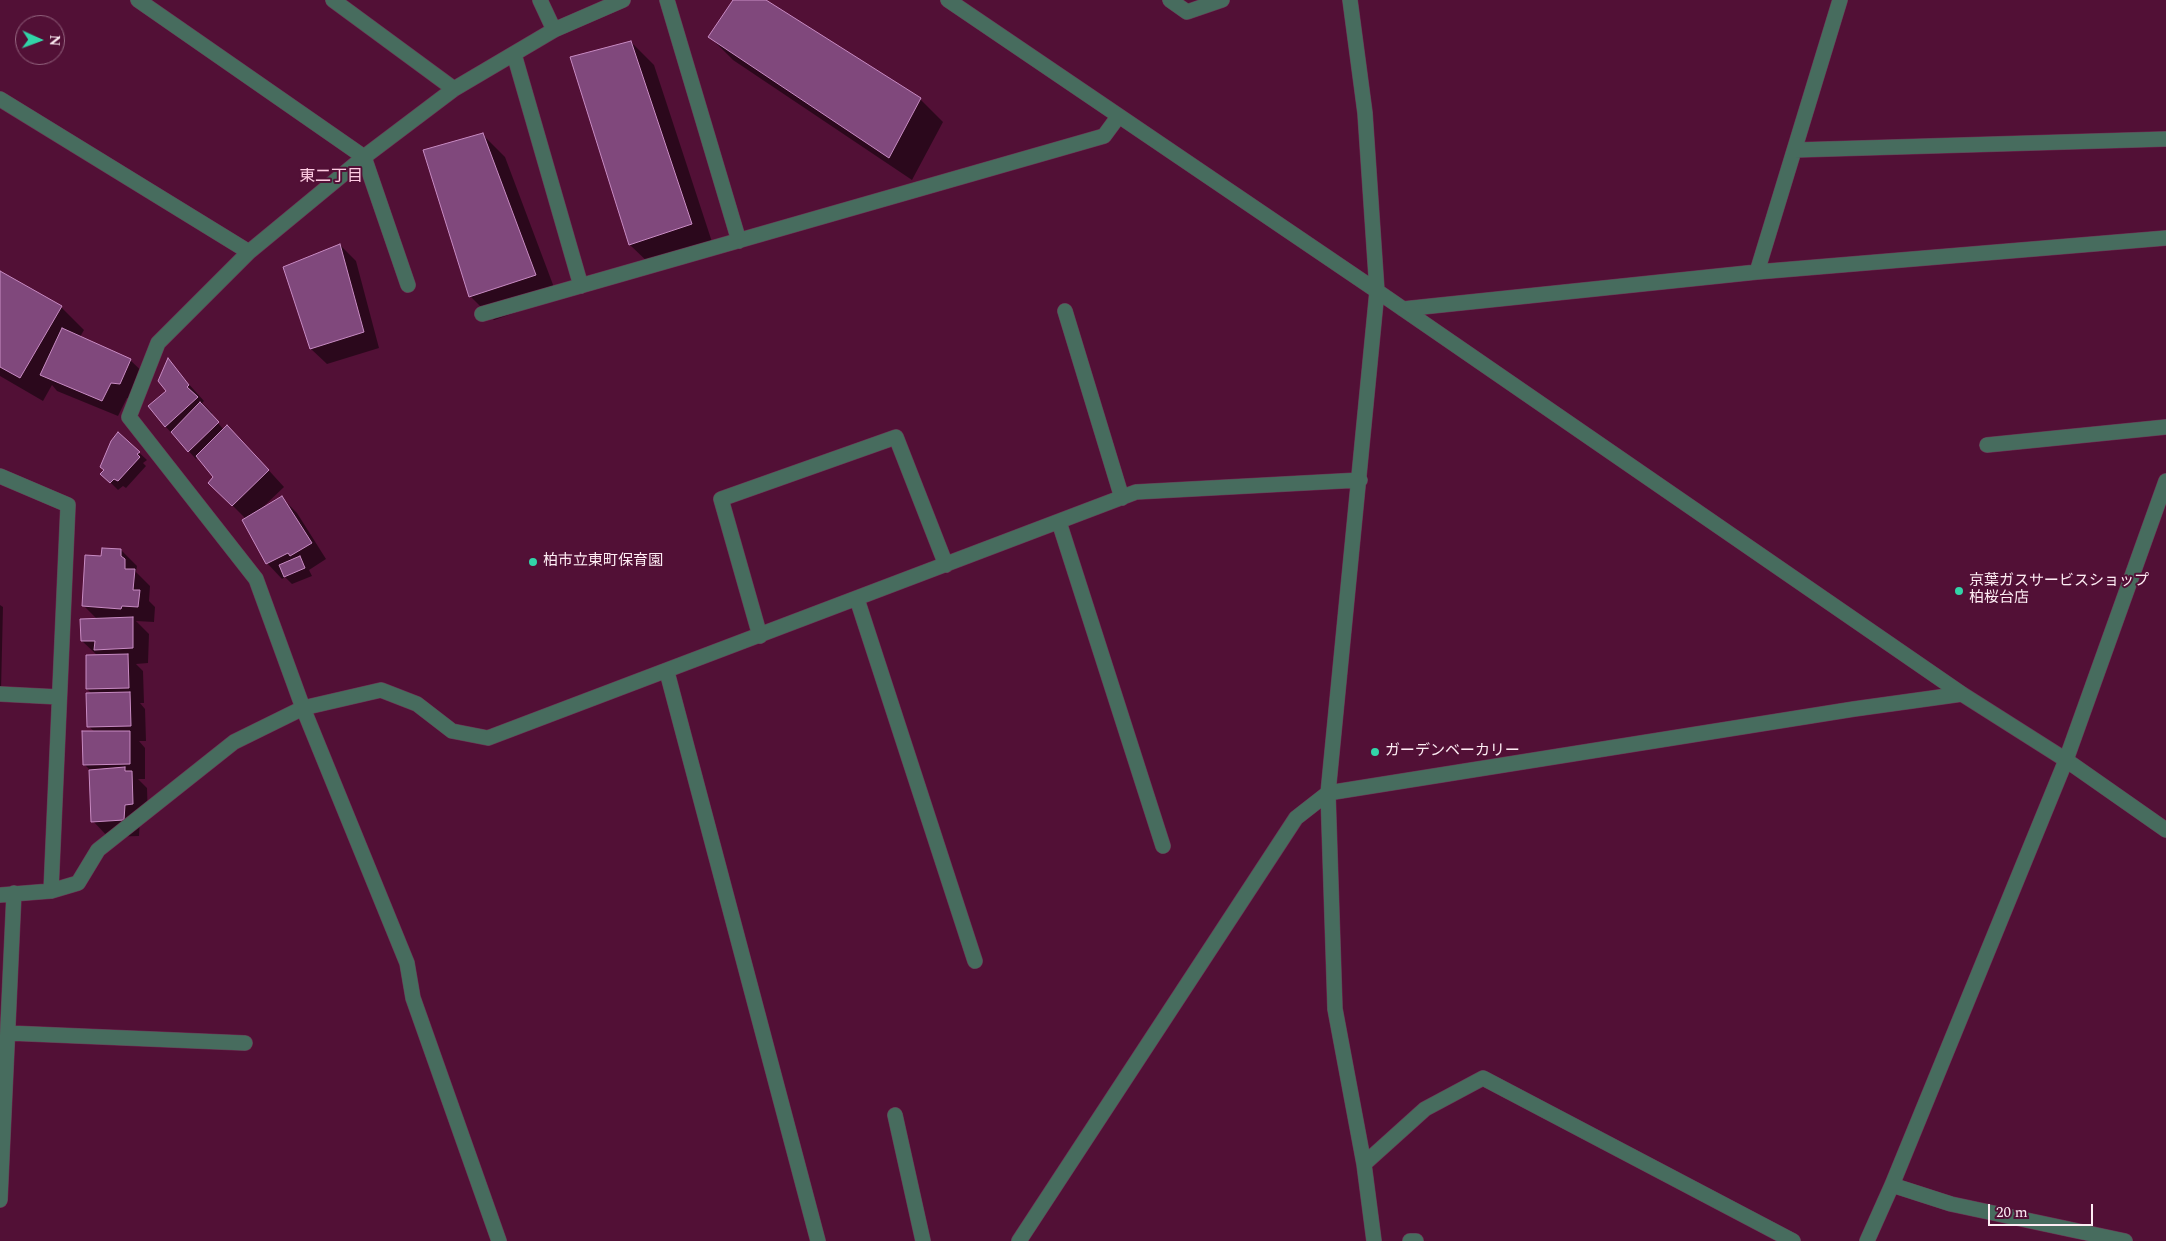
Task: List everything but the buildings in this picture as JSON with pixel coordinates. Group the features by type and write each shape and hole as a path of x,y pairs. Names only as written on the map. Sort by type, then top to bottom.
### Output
{"street":[{"path":"138,0 364,157 408,285"},
{"path":"333,0 454,89"},
{"path":"540,0 554,30"},
{"path":"499,1241 413,998 407,963 303,708 256,579 129,417 158,343 249,252 364,157 454,89 554,30 623,0"},
{"path":"667,0 739,241"},
{"path":"948,0 1377,291 1962,694 2066,760 2166,830"},
{"path":"1170,0 1187,12 1222,0"},
{"path":"1350,0 1365,113 1377,291 1328,793 1335,1009 1364,1164 1374,1241"},
{"path":"1757,272 1840,0"},
{"path":"514,54 581,286"},
{"path":"0,99 249,252"},
{"path":"482,314 1104,136 1118,116"},
{"path":"1795,150 2166,139"},
{"path":"1403,309 1757,272 2166,238"},
{"path":"1066,311 1122,498"},
{"path":"1987,445 2166,427"},
{"path":"760,636 721,500 896,437 946,565"},
{"path":"0,476 68,505 51,891"},
{"path":"0,1192 4,1075 8,1033 7,894 51,891 78,883 98,850 234,742 303,708 381,690 417,704 452,731 488,738 667,672 1136,492 1360,480"},
{"path":"1867,1241 1892,1185 2066,760 2166,480"},
{"path":"1059,522 1163,846"},
{"path":"857,599 975,960"},
{"path":"667,672 818,1241"},
{"path":"0,694 59,698"},
{"path":"1019,1241 1296,818 1328,793 1854,708 1962,694"},
{"path":"8,1033 245,1044"},
{"path":"1364,1164 1425,1109 1482,1078 1793,1241"},
{"path":"896,1115 923,1241"},
{"path":"1892,1185 1951,1204 2125,1241"},
{"path":"1410,1241 1416,1241"}],"place":[{"name":"柏市立東町保育園","path":"533,562"},
{"name":"京葉ガスサービスショップ 柏桜台店","path":"1959,591"},
{"name":"ガーデンベーカリー","path":"1375,752"}],"district":[{"name":"東二丁目","path":"331,178"}]}
